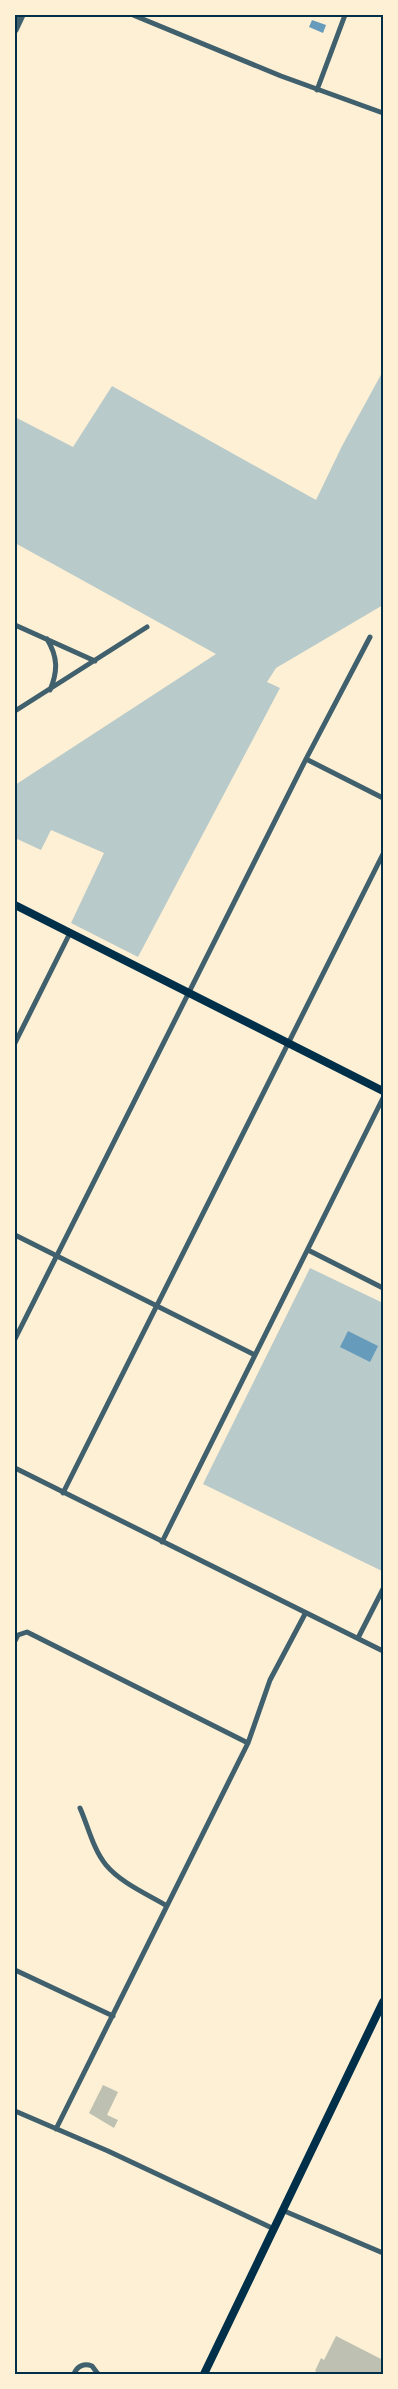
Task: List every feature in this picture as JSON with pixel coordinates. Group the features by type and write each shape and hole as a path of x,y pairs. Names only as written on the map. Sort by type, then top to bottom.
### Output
{"main road":[{"path":"15,905 383,1091"},
{"path":"204,2374 383,2002"}],"street":[{"path":"15,30 22,15"},
{"path":"133,15 317,90 383,113"},
{"path":"317,90 345,15"},
{"path":"15,625 96,661"},
{"path":"15,711 147,628"},
{"path":"15,1339 306,759 370,637"},
{"path":"47,639 53,649 57,662 56,677 50,690"},
{"path":"306,759 383,798"},
{"path":"63,1493 383,854"},
{"path":"15,1044 70,933"},
{"path":"162,1542 383,1098"},
{"path":"15,1235 255,1355"},
{"path":"308,1250 383,1288"},
{"path":"15,1468 305,1614 383,1651"},
{"path":"358,1638 383,1589"},
{"path":"56,2130 248,1743 270,1680 305,1614"},
{"path":"15,1641 18,1635 27,1632 248,1743"},
{"path":"80,1808 106,1866 121,1879 167,1906"},
{"path":"15,1970 113,2016"},
{"path":"15,2111 108,2151 274,2229"},
{"path":"282,2210 383,2253"},
{"path":"74,2374 79,2367 85,2364 92,2366 98,2374"}],"shaded area":[{"path":"383,371 383,605 276,668 267,682 280,688 138,957 71,923 104,853 51,830 41,850 15,838 15,785 216,654 15,543 15,417 73,447 112,386 316,500 342,446"},
{"path":"310,1268 383,1303 382,1571 203,1484"}],"water":[{"path":"312,20 326,25 323,33 309,27"},
{"path":"348,1331 378,1346 370,1362 340,1347"}],"building":[{"path":"103,2085 118,2092 107,2115 118,2120 114,2128 89,2113"},
{"path":"336,2336 383,2360 383,2374 316,2374 317,2372 315,2371 321,2358 324,2360"}]}
